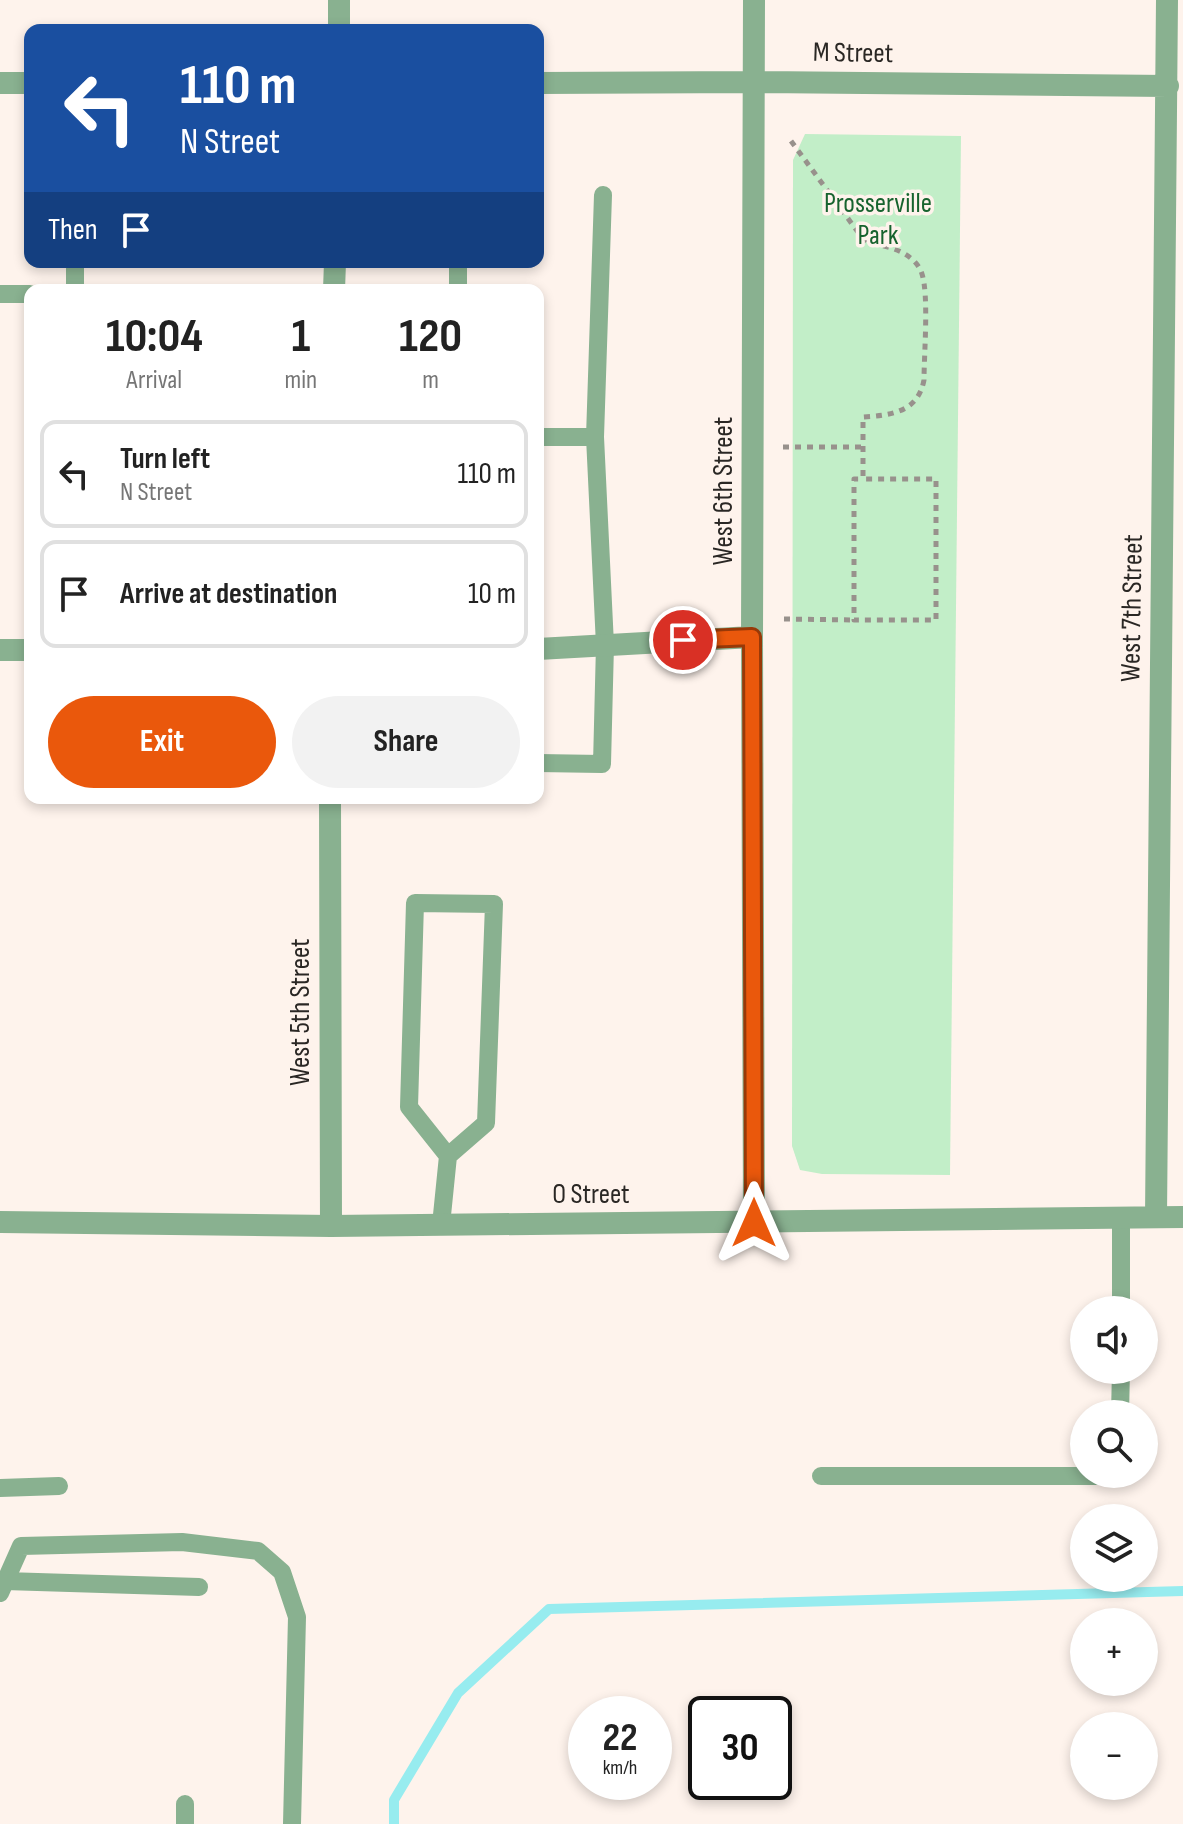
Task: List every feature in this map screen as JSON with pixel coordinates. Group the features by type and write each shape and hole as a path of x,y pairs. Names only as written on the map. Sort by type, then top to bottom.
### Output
{"street":[{"path":"339,0 339,24"},
{"name":"West 6th Street","path":"754,0 754,1223"},
{"name":"West 7th Street","path":"1156,1217 1167,0"},
{"path":"0,83 24,83"},
{"name":"M Street","path":"544,83 1168,86"},
{"path":"544,649 752,637"},
{"path":"0,650 24,650"},
{"name":"West 5th Street","path":"330,804 331,1226"},
{"name":"O Street","path":"0,1222 331,1226 1183,1217"}],"lane":[{"path":"544,763 602,764 605,645 595,437 603,195"},
{"path":"0,294 24,294"},
{"path":"544,437 595,437"},
{"path":"441,1225 448,1156 486,1123 494,904 415,903 409,1107 448,1156"},
{"path":"1121,1217 1121,1296"},
{"path":"821,1476 1070,1476"},
{"path":"0,1488 59,1486"},
{"path":"199,1587 3,1587 21,1546 182,1542 258,1551 282,1572 297,1617 292,1824"},
{"path":"185,1804 185,1824"}],"path":[{"path":"791,141 866,243 884,244 897,250 910,258 922,272 924,380 921,395 908,407 888,415 863,417 863,479"},
{"path":"783,447 863,447"},
{"path":"784,619 854,620 936,620 936,479 854,479 854,620"}],"green space":[{"name":"Prosserville Park","path":"805,134 961,136 950,1175 822,1174 800,1170 792,1146 793,160"}],"waterway":[{"path":"394,1824 394,1800 458,1693 549,1609 1183,1591"}],"route":[{"path":"683,640 752,637 754,1223"}]}
